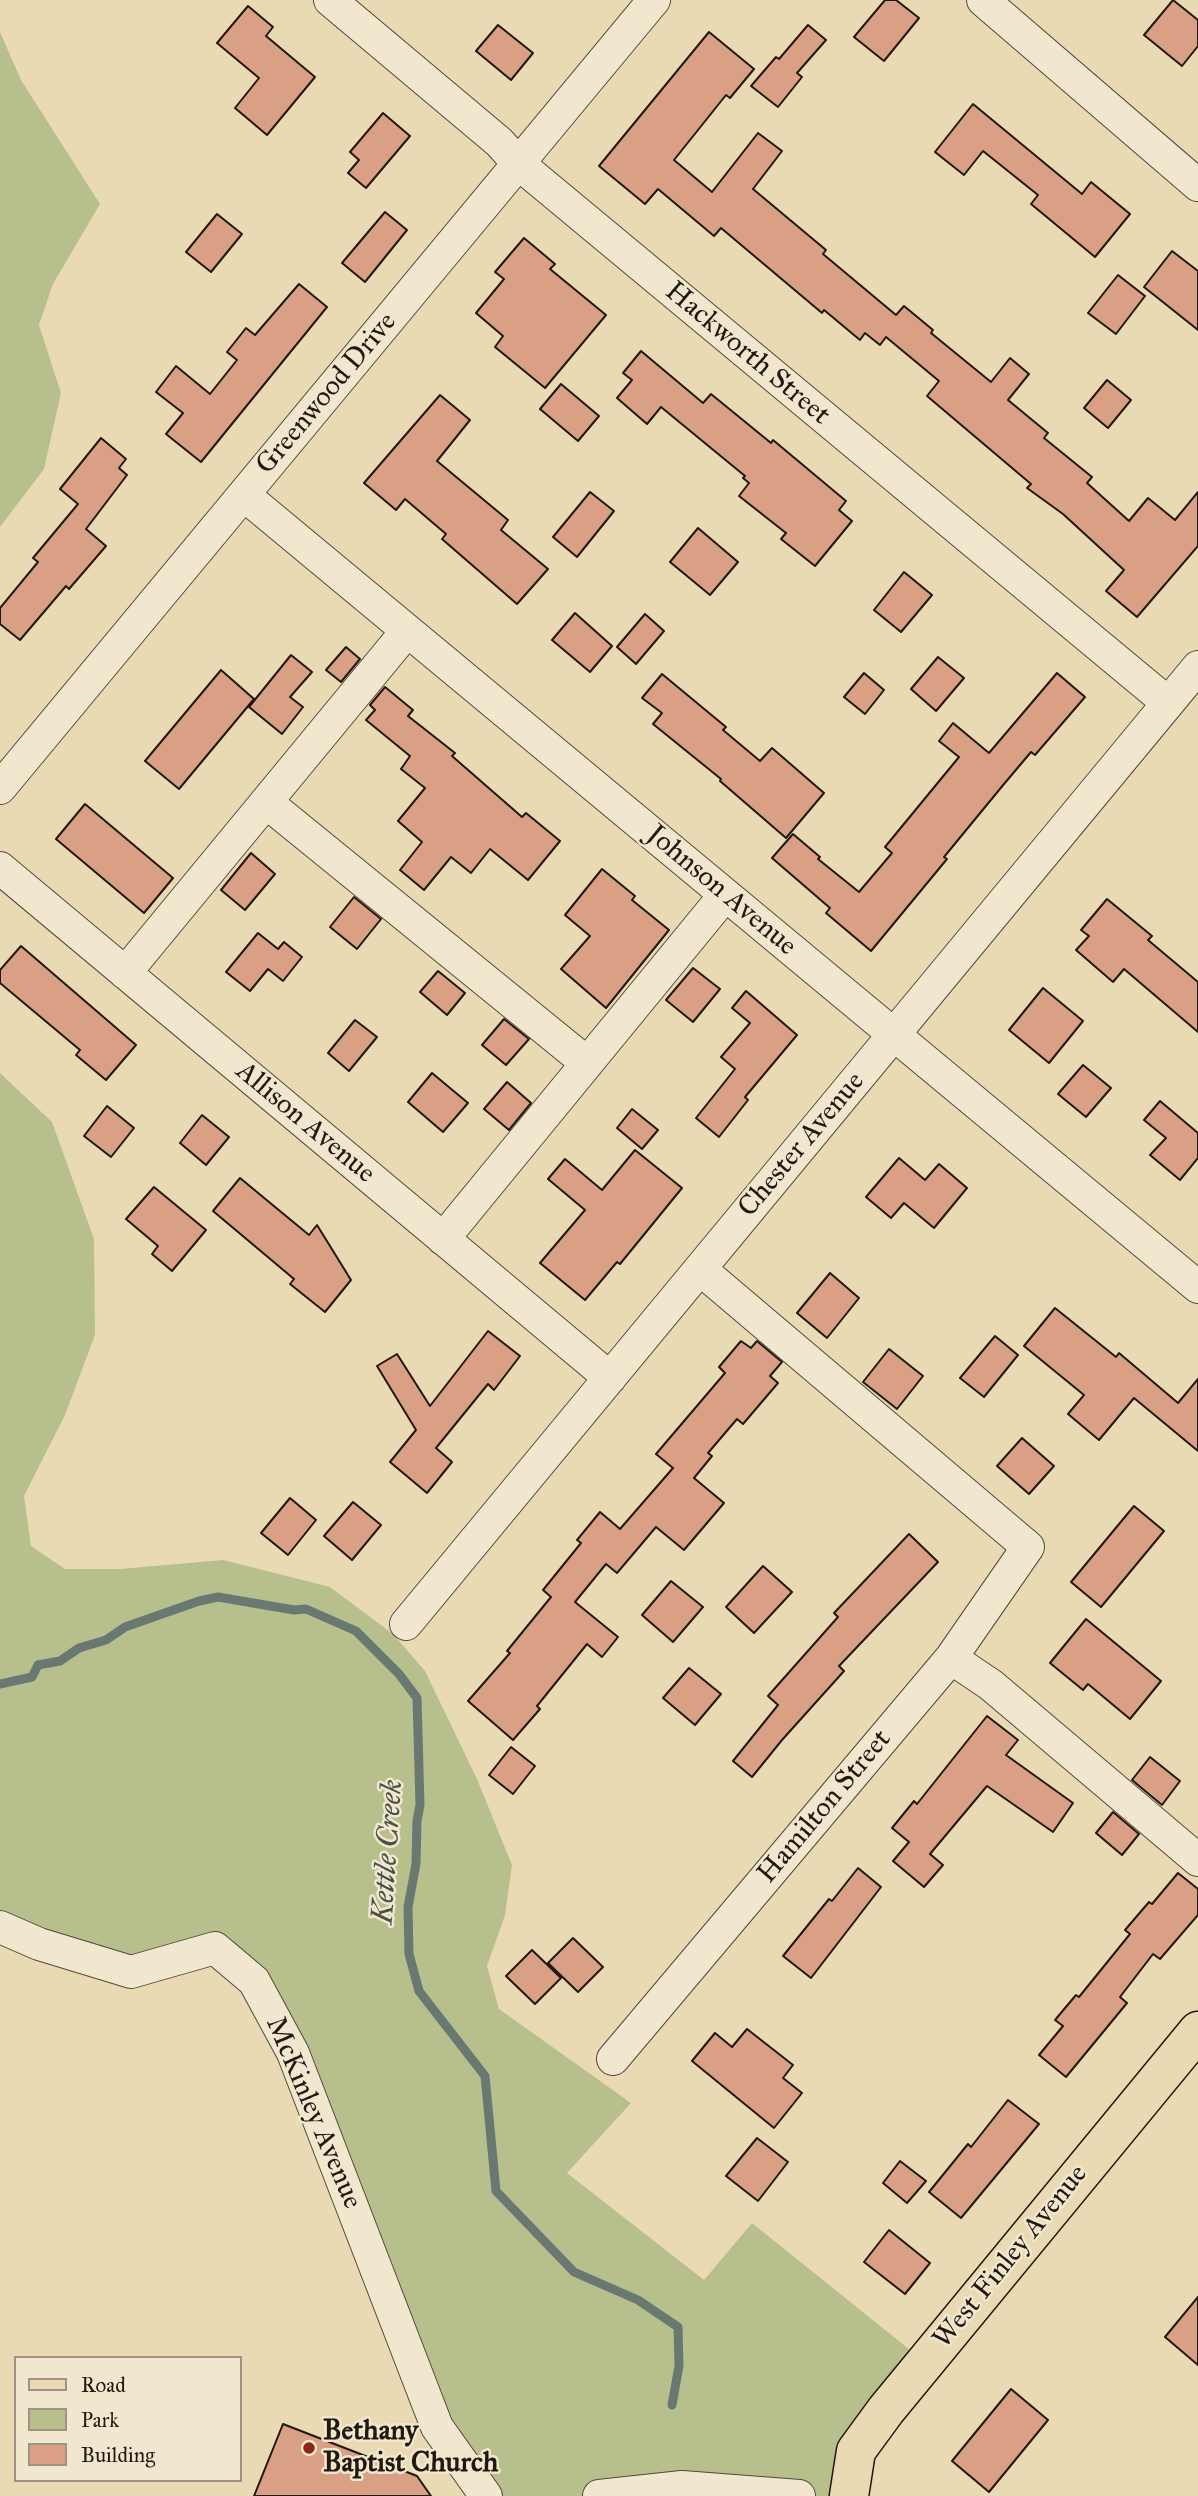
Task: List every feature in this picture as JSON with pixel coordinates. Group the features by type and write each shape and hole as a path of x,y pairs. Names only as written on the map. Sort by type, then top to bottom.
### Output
{"main road":[{"name":"West Finley Avenue","path":"849,2496 856,2451 886,2410 1198,2031"}],"street":[{"name":"Hackworth Street","path":"330,0 499,142 519,164 1168,703"},
{"name":"Greenwood Drive","path":"0,788 652,0"},
{"path":"983,0 1198,185"},
{"name":"Johnson Avenue","path":"244,495 1198,1287"},
{"path":"125,973 407,631"},
{"name":"Chester Avenue","path":"406,1624 1198,667"},
{"path":"266,803 587,1063"},
{"name":"Allison Avenue","path":"0,868 610,1378"},
{"path":"443,1239 725,895"},
{"name":"Hamilton Street","path":"613,2059 951,1658 1028,1547 700,1269"},
{"path":"951,1658 991,1685 1198,1860"},
{"name":"McKinley Avenue","path":"0,1927 39,1944 131,1972 215,1948 254,1981 293,2053 437,2427 486,2496"},
{"path":"598,2496 682,2487 799,2496"}],"green space":[{"path":"0,32 21,80 100,204 53,284 39,325 61,393 44,469 0,527"},
{"path":"0,1073 52,1122 94,1239 95,1335 65,1415 24,1496 31,1546 65,1569 120,1569 223,1560 330,1587 393,1634 425,1671 477,1779 512,1865 505,1915 487,1966 499,2009 631,2103 567,2173 704,2280 752,2223 925,2362 849,2496 486,2496 471,2473 293,2053 215,1948 131,1972 0,1927"}],"building":[{"path":"885,0 896,0 919,18 884,61 854,37"},
{"path":"1173,0 1198,20 1198,46 1182,66 1144,35"},
{"path":"248,6 273,27 266,36 315,77 267,135 235,108 259,78 217,43"},
{"path":"498,25 533,53 511,80 476,51"},
{"path":"808,25 826,40 797,73 802,77 778,107 751,86"},
{"path":"709,32 754,69 730,98 726,95 674,160 712,192 758,133 782,151 753,189 826,250 823,254 896,315 904,306 933,330 931,333 991,382 1010,358 1029,374 1008,400 1048,433 1044,438 1092,477 1087,483 1129,521 1148,498 1175,520 1198,492 1198,546 1137,617 1106,591 1124,570 1063,514 1027,488 1031,484 927,396 939,381 886,337 880,345 865,333 860,340 824,310 822,313 721,228 714,236 658,189 645,204 599,166"},
{"path":"973,104 1082,194 1091,182 1130,214 1095,257 1031,204 1038,195 983,151 964,175 935,152"},
{"path":"383,113 410,136 366,188 348,173 359,160 350,152"},
{"path":"385,212 407,230 365,282 342,263"},
{"path":"217,214 242,234 211,272 186,252"},
{"path":"524,238 555,264 550,269 606,315 545,388 495,347 503,336 476,313 504,279 495,272"},
{"path":"1172,251 1198,271 1198,330 1144,287"},
{"path":"1118,275 1145,296 1116,334 1088,313"},
{"path":"299,284 327,307 201,462 166,434 183,413 156,392 176,366 210,394 237,360 227,352 246,328 255,335"},
{"path":"641,351 703,403 711,394 771,443 773,440 846,501 839,510 852,521 815,566 781,539 786,533 739,496 749,483 743,478 745,476 661,407 647,424 617,398 632,380 623,373"},
{"path":"1107,380 1131,400 1108,428 1084,408"},
{"path":"561,384 599,416 578,441 540,409"},
{"path":"440,395 470,420 437,461 508,520 501,530 548,569 517,604 442,539 446,534 405,499 396,510 364,483"},
{"path":"101,438 126,459 119,468 127,475 86,529 106,546 69,589 66,586 20,640 0,624 0,608 38,562 33,558 78,504 60,489"},
{"path":"590,492 614,511 577,557 553,537"},
{"path":"698,528 738,562 710,595 670,562"},
{"path":"904,572 932,595 901,632 874,610"},
{"path":"575,613 612,646 590,672 552,640"},
{"path":"645,614 664,631 636,664 617,647"},
{"path":"346,647 360,659 341,682 326,670"},
{"path":"291,655 312,672 290,697 303,707 282,734 249,707"},
{"path":"938,657 964,678 936,711 911,689"},
{"path":"221,670 254,699 179,789 145,761"},
{"path":"864,673 884,690 865,714 844,697"},
{"path":"1057,673 1085,697 1035,755 1031,752 1004,784 944,857 947,859 871,951 826,913 830,908 772,858 793,834 820,857 818,859 859,892 892,853 885,847 959,757 939,741 953,723 989,753"},
{"path":"662,674 726,727 723,730 760,761 772,748 824,793 786,838 720,781 721,779 653,724 662,713 642,698"},
{"path":"385,687 413,710 408,716 455,753 452,756 522,817 526,813 560,841 528,880 490,849 471,873 451,857 424,890 400,870 422,842 398,821 425,788 401,769 410,756 366,720 375,710 370,705"},
{"path":"85,804 173,878 144,913 56,839"},
{"path":"251,853 275,874 245,910 221,890"},
{"path":"602,869 635,896 632,900 669,930 606,1008 561,969 590,936 565,915"},
{"path":"354,897 381,919 357,949 330,927"},
{"path":"1107,899 1152,936 1148,940 1198,982 1198,1032 1124,969 1113,982 1076,950 1089,936 1081,930"},
{"path":"258,933 278,949 284,942 302,957 283,981 268,969 250,991 226,972"},
{"path":"21,946 136,1045 106,1080 76,1055 80,1050 0,983 0,970"},
{"path":"693,968 720,989 693,1022 666,1000"},
{"path":"438,971 465,993 447,1015 420,992"},
{"path":"1043,988 1083,1021 1049,1063 1009,1030"},
{"path":"746,991 797,1035 745,1097 748,1100 719,1137 696,1118 735,1069 721,1057 750,1023 732,1008"},
{"path":"504,1019 529,1039 506,1065 482,1045"},
{"path":"355,1020 377,1037 349,1071 328,1053"},
{"path":"1083,1065 1111,1088 1086,1117 1058,1094"},
{"path":"432,1073 468,1103 443,1132 408,1102"},
{"path":"507,1082 531,1103 509,1130 484,1109"},
{"path":"1160,1101 1198,1133 1198,1158 1180,1180 1150,1155 1166,1138 1144,1120"},
{"path":"107,1106 134,1128 111,1157 84,1136"},
{"path":"632,1109 658,1130 642,1149 617,1128"},
{"path":"202,1115 229,1137 206,1165 180,1143"},
{"path":"635,1150 682,1188 620,1264 617,1262 585,1300 540,1263 585,1210 548,1179 565,1159 602,1190"},
{"path":"899,1158 925,1180 939,1164 967,1188 934,1228 904,1203 891,1218 866,1197"},
{"path":"240,1178 309,1235 317,1225 351,1280 325,1312 290,1284 294,1279 213,1211"},
{"path":"154,1187 206,1230 172,1271 152,1254 158,1246 126,1219"},
{"path":"830,1273 859,1298 827,1338 797,1313"},
{"path":"1055,1308 1116,1357 1119,1353 1178,1403 1198,1379 1198,1451 1134,1398 1099,1440 1068,1414 1084,1395 1024,1346"},
{"path":"488,1331 520,1356 494,1390 488,1384 436,1448 452,1462 427,1493 390,1462 416,1430 377,1366 397,1354 430,1406"},
{"path":"995,1336 1018,1355 984,1397 960,1378"},
{"path":"741,1341 751,1348 757,1341 782,1362 770,1376 778,1383 743,1424 737,1419 708,1453 712,1456 694,1478 724,1503 684,1550 656,1527 617,1573 606,1564 575,1602 618,1637 602,1657 587,1644 537,1706 540,1709 513,1740 468,1701 510,1653 507,1651 551,1597 543,1590 581,1543 577,1540 600,1512 620,1529 673,1468 656,1454 725,1373 719,1367"},
{"path":"889,1349 923,1376 897,1409 863,1382"},
{"path":"1022,1438 1054,1466 1029,1494 997,1466"},
{"path":"290,1498 316,1520 288,1555 261,1533"},
{"path":"353,1502 381,1525 352,1560 324,1536"},
{"path":"1134,1506 1164,1531 1101,1607 1071,1582"},
{"path":"909,1534 938,1562 839,1666 844,1671 752,1777 733,1761 778,1705 768,1696 838,1617 834,1613"},
{"path":"763,1566 792,1592 754,1633 726,1607"},
{"path":"671,1581 703,1607 673,1642 642,1615"},
{"path":"1086,1619 1161,1681 1130,1719 1088,1684 1083,1690 1050,1663"},
{"path":"689,1668 721,1694 695,1725 663,1698"},
{"path":"987,1716 1018,1740 1006,1755 1073,1803 1053,1832 987,1786 930,1854 943,1865 924,1887 893,1861 909,1842 892,1828 914,1801 917,1804"},
{"path":"511,1747 535,1766 513,1794 489,1775"},
{"path":"1150,1757 1180,1781 1162,1805 1132,1780"},
{"path":"1113,1812 1139,1834 1122,1855 1096,1833"},
{"path":"858,1868 881,1887 811,1978 783,1956"},
{"path":"1178,1873 1198,1889 1198,1915 1160,1959 1153,1954 1120,1997 1127,2003 1066,2077 1039,2055 1063,2026 1055,2020 1076,1995 1079,1997 1130,1934 1125,1930"},
{"path":"573,1938 603,1967 578,1992 548,1963"},
{"path":"532,1950 561,1978 535,2004 506,1976"},
{"path":"747,2029 793,2065 783,2078 802,2093 774,2128 692,2061 715,2033 732,2047"},
{"path":"1008,2100 1039,2124 961,2218 929,2192 968,2144 971,2147"},
{"path":"757,2138 788,2162 758,2201 726,2176"},
{"path":"900,2161 926,2181 907,2203 883,2183"},
{"path":"889,2230 930,2263 905,2294 864,2262"},
{"path":"1198,2297 1198,2365 1165,2337"},
{"path":"1011,2389 1048,2420 989,2492 952,2461"},
{"name":"Bethany Baptist Church","path":"283,2424 417,2476 431,2496 254,2496"}],"waterway":[{"name":"Kettle Creek","path":"0,1684 32,1677 38,1665 60,1661 79,1648 106,1640 125,1627 218,1597 294,1610 306,1609 356,1631 399,1674 417,1698 420,1805 416,1864 408,1907 409,1954 419,1991 485,2076 496,2191 574,2272 638,2300 678,2327 679,2366 672,2405"}],"place":[{"name":"Bethany Baptist Church","path":"309,2448"}]}
